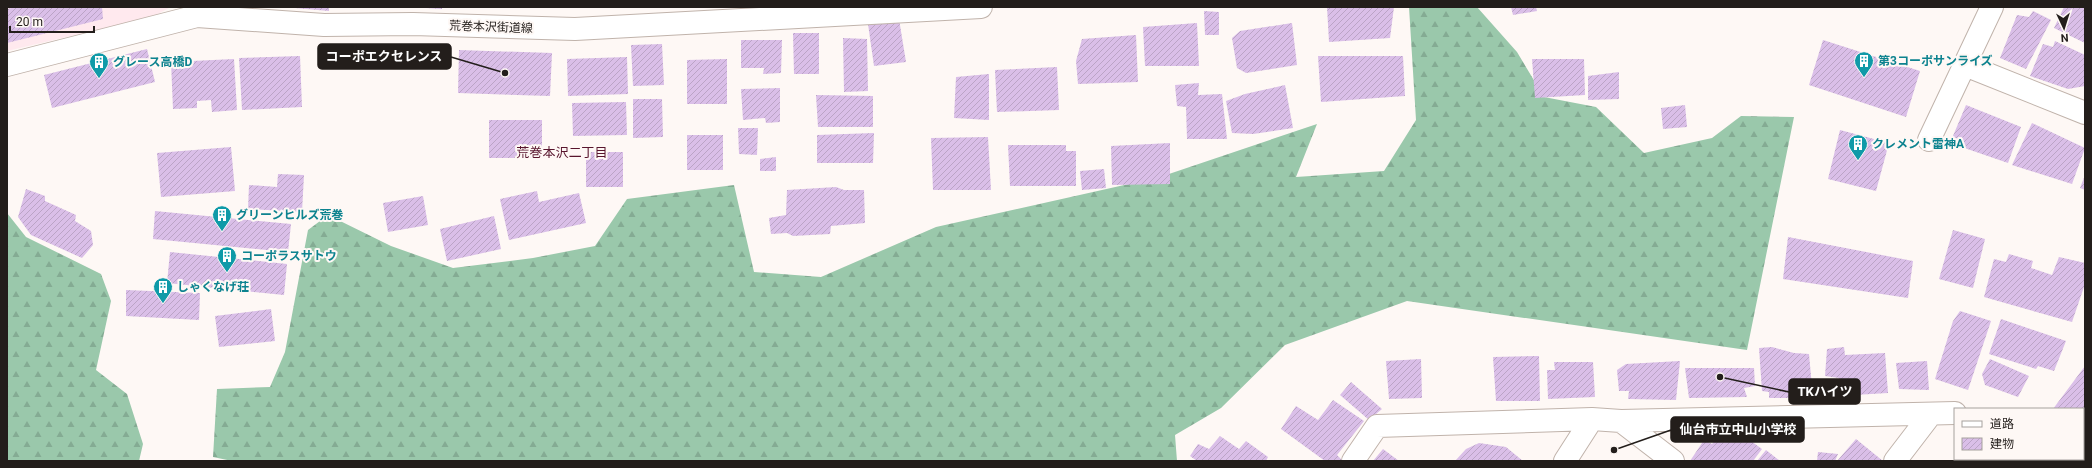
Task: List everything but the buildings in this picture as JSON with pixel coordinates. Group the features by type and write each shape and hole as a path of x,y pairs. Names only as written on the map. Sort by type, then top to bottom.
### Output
{"street":[{"name":"荒巻本沢街道線","path":"7,65 197,16 324,25 413,24 575,29 981,7"},
{"path":"1929,140 1992,7"},
{"path":"1965,65 2085,113"},
{"path":"1353,461 1377,426 1592,419 1622,421 1954,413"},
{"path":"1895,461 1931,414"},
{"path":"1565,461 1592,419"},
{"path":"1622,421 1673,461"}],"shaded area":[{"path":"7,7 171,7 152,17 7,51"}],"green space":[{"path":"1409,7 1477,7 1517,52 1544,97 1596,107 1644,153 1712,138 1741,116 1794,117 1747,350 1407,301 1285,345 1221,408 1175,435 1177,461 232,461 213,457 217,389 270,387 285,352 308,230 328,215 391,246 453,268 533,258 595,246 627,199 734,185 754,272 821,277 936,227 1160,177 1317,124 1296,177 1384,171 1416,120"},
{"path":"7,213 26,237 101,274 111,301 96,370 127,394 143,444 139,461 7,461"}],"place":[{"name":"コーポエクセレンス","path":"505,73"},
{"name":"第3コーポサンライズ","path":"1864,78"},
{"name":"グレース高橋D","path":"99,79"},
{"name":"クレメント雷神A","path":"1858,161"},
{"name":"グリーンヒルズ荒巻","path":"222,232"},
{"name":"コーポラスサトウ","path":"227,273"},
{"name":"しゃくなげ荘","path":"163,304"},
{"name":"TKハイツ","path":"1720,377"},
{"name":"仙台市立中山小学校","path":"1614,450"}],"district":[{"name":"荒巻本沢二丁目","path":"562,152"}]}
